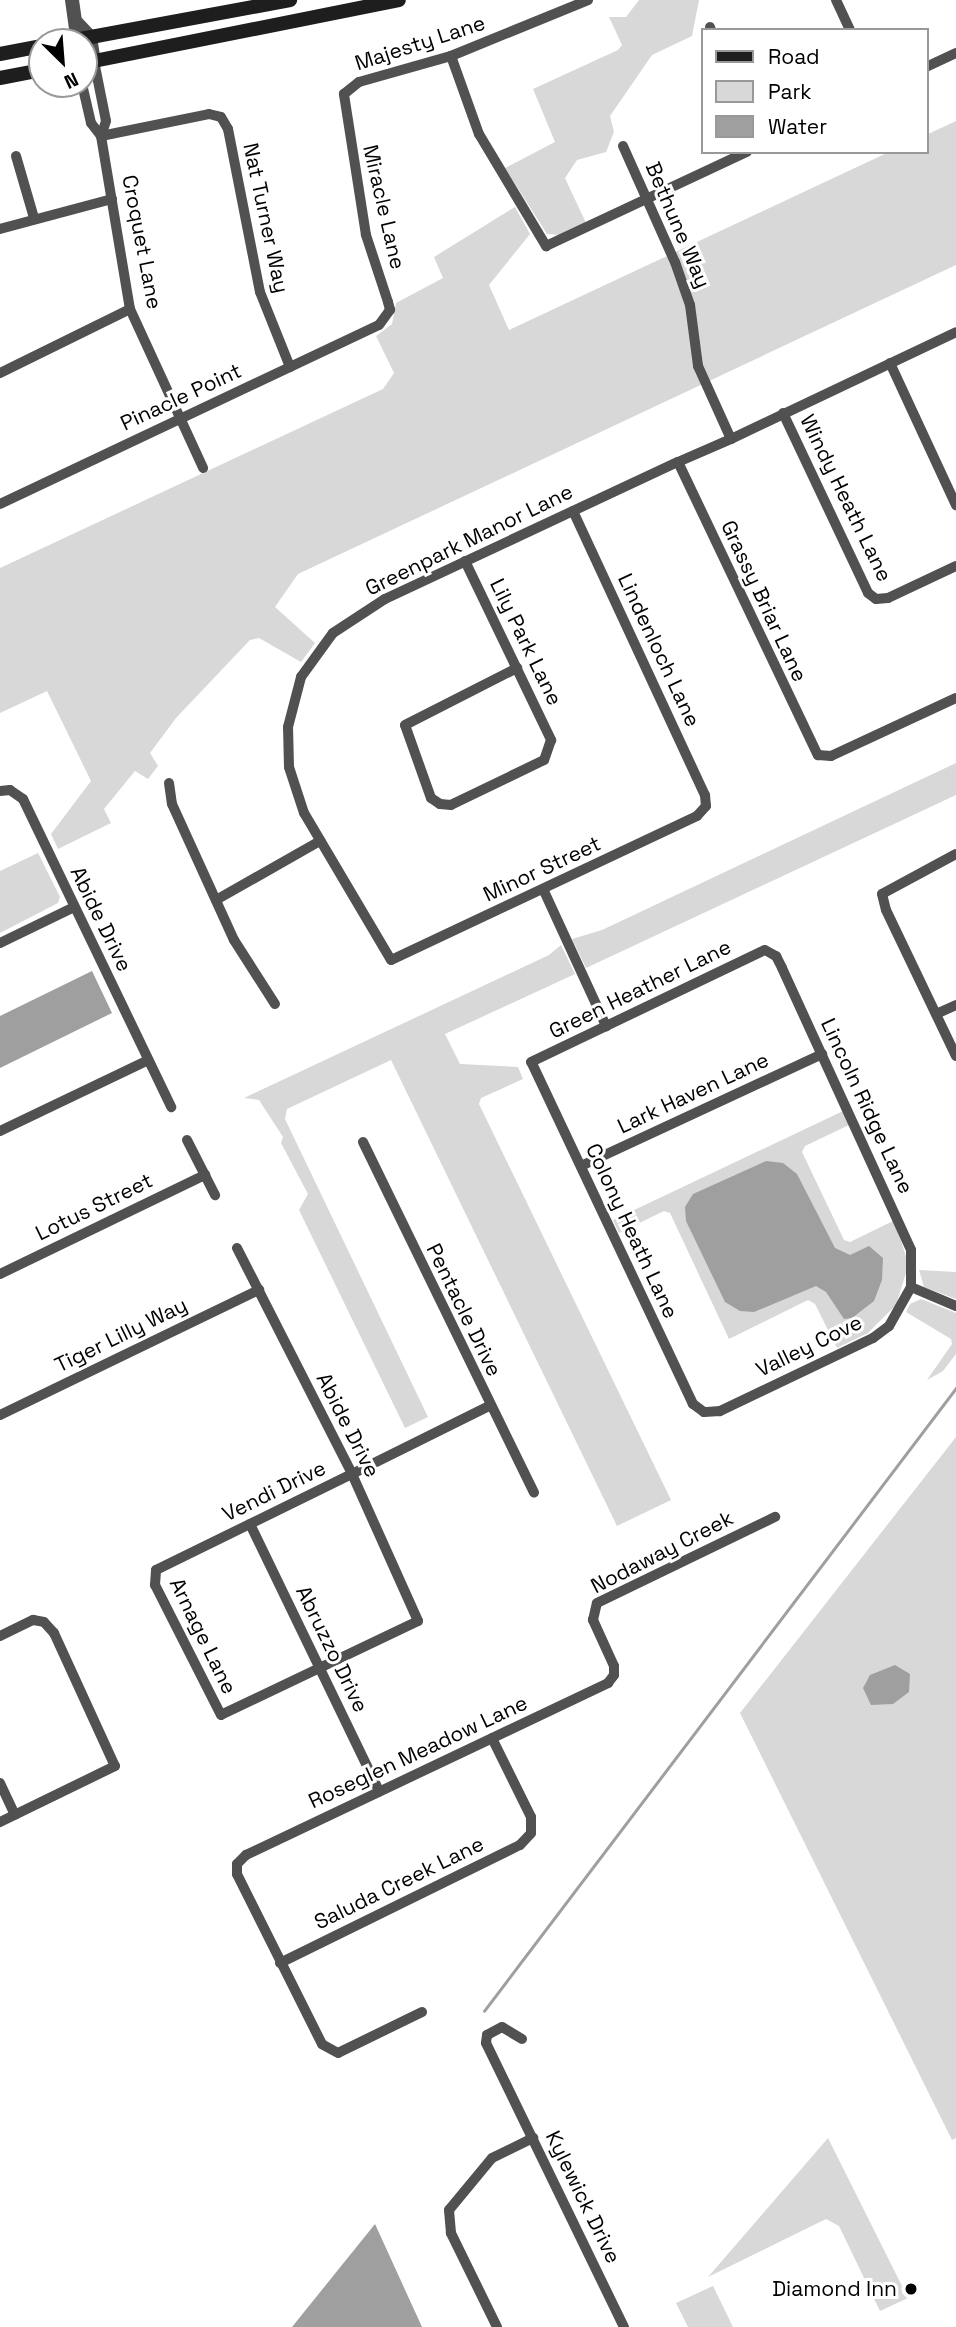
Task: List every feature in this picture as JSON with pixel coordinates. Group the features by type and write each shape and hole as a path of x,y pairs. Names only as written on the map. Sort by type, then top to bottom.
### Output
{"main road":[{"path":"98,36 290,0"},
{"path":"98,60 399,0"},
{"path":"0,54 28,49"},
{"path":"0,78 28,73"}],"street":[{"path":"72,0 77,23 82,28"},
{"name":"Majesty Lane","path":"344,93 359,82 451,56 588,0"},
{"path":"836,0 849,28"},
{"path":"75,28 77,23"},
{"path":"928,66 956,53"},
{"path":"451,56 479,134 546,246 743,154"},
{"name":"Croquet Lane","path":"98,93 106,121 101,136"},
{"name":"Miracle Lane","path":"344,93 371,257 388,302 386,318 379,325"},
{"name":"Croquet Lane","path":"85,98 91,123 101,136 130,309 203,468"},
{"name":"Nat Turner Way","path":"101,136 209,114 221,117 228,129 260,292 290,367"},
{"name":"Bethune Way","path":"623,146 648,199 690,305 698,366 730,439"},
{"path":"16,156 34,218"},
{"path":"0,229 112,199"},
{"path":"0,373 130,309"},
{"name":"Pinacle Point","path":"0,503 379,325"},
{"name":"Greenpark Manor Lane","path":"391,960 361,902 304,813 289,767 289,727 301,677 333,633 385,599 956,332"},
{"path":"890,363 956,505"},
{"name":"Windy Heath Lane","path":"783,413 868,593 876,599 956,566"},
{"name":"Grassy Briar Lane","path":"678,462 818,755 831,756 956,698"},
{"name":"Lindenloch Lane","path":"573,511 705,795 706,806"},
{"name":"Lily Park Lane","path":"466,561 517,668 551,740 544,760 451,805 440,804 431,798 405,724 517,668"},
{"path":"169,783 172,804 216,900 254,974 275,1004"},
{"name":"Abide Drive","path":"5,791 23,799 171,1107"},
{"name":"Minor Street","path":"391,960 544,891 697,816 706,806"},
{"path":"216,900 320,841"},
{"path":"956,854 882,894 956,1056"},
{"path":"544,891 606,1026"},
{"path":"0,943 74,907"},
{"name":"Green Heather Lane","path":"531,1062 765,950"},
{"name":"Lincoln Ridge Lane","path":"765,950 776,956 911,1250 911,1287"},
{"path":"936,1014 956,1005"},
{"name":"Lark Haven Lane","path":"581,1166 822,1054"},
{"path":"0,1132 148,1060"},
{"name":"Colony Heath Lane","path":"531,1062 693,1404 704,1412"},
{"path":"187,1140 215,1195"},
{"name":"Pentacle Drive","path":"363,1142 489,1406 534,1493"},
{"name":"Lotus Street","path":"0,1274 205,1175"},
{"name":"Abide Drive","path":"237,1248 352,1474 418,1621 320,1669"},
{"path":"911,1287 956,1306"},
{"name":"Valley Cove","path":"704,1412 720,1411 873,1338 889,1326 911,1287"},
{"name":"Tiger Lilly Way","path":"0,1415 258,1290"},
{"name":"Vendi Drive","path":"153,1574 489,1406"},
{"name":"Nodaway Creek","path":"614,1675 593,1620 597,1603 775,1517"},
{"name":"Abruzzo Drive","path":"250,1524 379,1791"},
{"name":"Arnage Lane","path":"153,1574 221,1715 320,1669"},
{"path":"0,1636 33,1620 44,1622 54,1633 116,1766 0,1822"},
{"name":"Roseglen Meadow Lane","path":"280,1963 237,1874 237,1864 246,1856 492,1738 614,1675"},
{"name":"Saluda Creek Lane","path":"280,1963 520,1844 531,1833 531,1817 492,1738"},
{"path":"0,1783 15,1815"},
{"path":"280,1963 322,2044 338,2053 422,2012"},
{"name":"Kylewick Drive","path":"522,2039 502,2027 487,2035 488,2051 624,2327"},
{"path":"497,2327 451,2233 449,2210 492,2158 533,2138"}],"green space":[{"path":"639,0 699,0 692,36 652,55 610,116 614,132 606,152 577,160 565,178 586,223 560,235 547,234 505,168 555,142 533,89 618,50 622,45 609,17 626,17"},
{"path":"956,121 956,265 298,574 275,607 315,643 301,662 259,638 250,640 176,718 150,753 158,766 148,779 135,771 104,809 111,823 58,849 51,834 91,781 47,691 0,713 0,568 383,389 394,373 376,336 392,324 396,303 443,278 434,257 515,207 530,234 489,285 509,330 885,154 928,154 928,134"},
{"path":"956,763 956,795 586,968 572,939 602,930"},
{"path":"38,853 60,897 58,903 0,933 0,871"},
{"path":"561,945 575,974 445,1034 460,1064 518,1067 523,1079 481,1098 479,1104 671,1500 617,1526 391,1060 287,1109 285,1119 428,1417 405,1428 299,1210 308,1194 281,1143 283,1137 259,1100 244,1098 549,955"},
{"path":"843,1111 849,1125 805,1146 802,1152 844,1240 850,1242 895,1220 906,1257 906,1273 896,1305 868,1333 837,1348 815,1304 808,1300 729,1339 670,1213 664,1211 619,1233 613,1220"},
{"path":"919,1270 956,1272 956,1299 924,1287"},
{"path":"921,1299 956,1313 956,1354 943,1371 927,1380 952,1344 951,1339 906,1312 910,1304"},
{"path":"956,1437 956,2138 952,2140 740,1713"},
{"path":"828,2138 908,2298 880,2311 839,2226 826,2219 708,2277"},
{"path":"713,2286 733,2327 688,2327 676,2303"}],"water":[{"path":"92,971 112,1013 0,1068 0,1016"},
{"path":"766,1161 783,1163 797,1174 835,1248 850,1255 869,1246 883,1258 882,1280 874,1301 852,1318 844,1319 826,1292 816,1286 754,1312 740,1311 725,1302 686,1221 685,1207 693,1194"},
{"path":"895,1665 910,1674 909,1692 893,1704 871,1705 863,1688 870,1675"},
{"path":"375,2224 422,2327 292,2327"}],"waterway":[{"path":"484,2011 956,1388"}],"place":[{"name":"Diamond Inn","path":"911,2289"}]}
